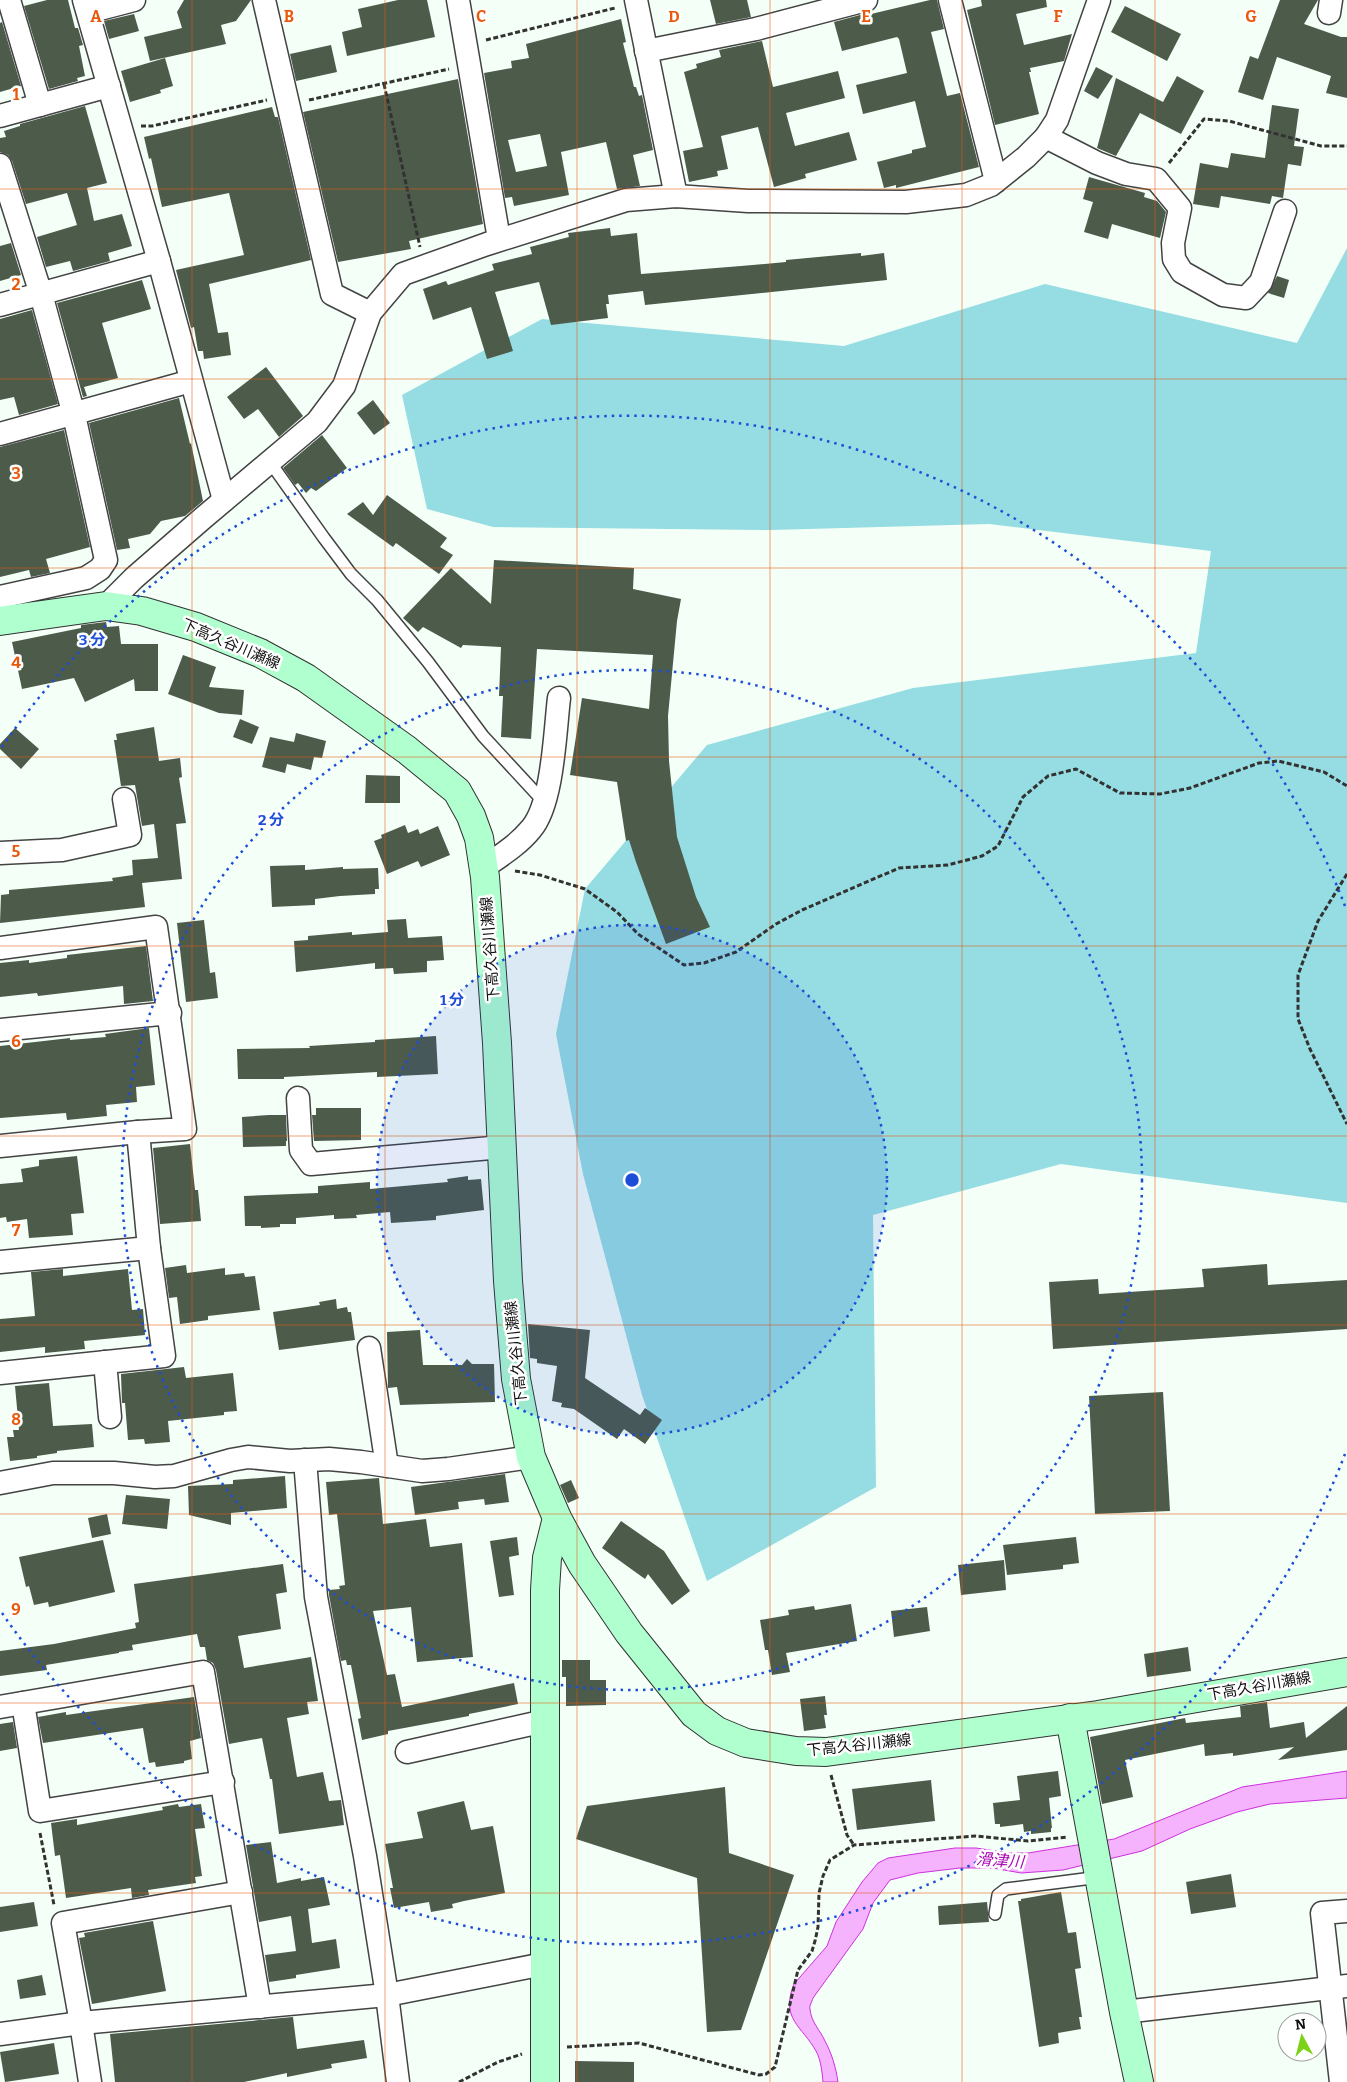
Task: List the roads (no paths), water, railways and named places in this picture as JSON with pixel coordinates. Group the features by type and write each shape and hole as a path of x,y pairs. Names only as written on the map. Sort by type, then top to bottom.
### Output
{"main road":[{"name":"下高久谷川瀬線","path":"2,609 106,606 142,611 196,627 260,654 306,678 407,750 457,791 471,816 479,838 483,868 490,932 508,1281 516,1379 531,1457 557,1518 582,1564 629,1633 694,1714 717,1731 746,1743 796,1751 826,1752 1070,1718 1347,1672"},
{"path":"545,2080 545,1590 547,1558 557,1518"},
{"path":"1070,1718 1093,1834 1124,2012 1139,2082"}],"street":[{"path":"9,0 40,105"},
{"path":"134,0 86,6 159,261 224,500"},
{"path":"264,0 332,294 370,313"},
{"path":"458,0 499,240"},
{"path":"646,51 756,28 866,0"},
{"path":"950,0 996,181"},
{"path":"106,606 134,578 317,422 344,386 370,313 403,274 499,240 626,200 676,196 748,201 906,202 966,195 992,185 1026,157 1046,137 1057,120 1099,0"},
{"path":"636,1 676,196"},
{"path":"0,116 109,86"},
{"path":"1046,137 1118,172 1156,179 1180,208 1173,243 1174,259 1182,272 1223,294 1246,298 1261,282 1285,211"},
{"path":"0,164 41,294 74,415 106,560 100,569 86,578 2,609"},
{"path":"0,305 159,261"},
{"path":"0,434 191,381"},
{"path":"483,868 518,843 533,828 544,802 550,774 558,698"},
{"path":"0,853 62,850 130,835 124,799"},
{"path":"0,948 156,927 170,1013 185,1129 0,1146"},
{"path":"0,1030 170,1013"},
{"path":"298,1098 302,1150 311,1164 502,1147"},
{"path":"0,1373 164,1356 149,1248 138,1132"},
{"path":"0,1262 149,1248"},
{"path":"369,1348 386,1466"},
{"path":"105,1362 110,1417"},
{"path":"0,1483 53,1473 114,1473 155,1477 174,1476 248,1457 290,1461 361,1462 431,1470 531,1457"},
{"path":"305,1460 316,1597 365,1856 388,1995 398,2082"},
{"path":"0,1707 203,1672 260,2007"},
{"path":"23,1703 40,1811 223,1782"},
{"path":"407,1752 545,1721"},
{"path":"90,2082 82,2024 63,1923 241,1892"},
{"path":"1341,2082 1339,1987 1322,1913 1347,1911"},
{"path":"0,2034 82,2024 388,1995 544,1964"},
{"path":"1124,2012 1339,1987"}],"lane":[{"path":"270,462 351,574 377,600 428,662 483,736 544,802"},
{"path":"995,1914 998,1894 1006,1889 1100,1875"}],"water":[{"name":"滑津川","path":"1347,1771 1347,1798 1270,1804 1237,1812 1190,1829 1142,1851 1063,1870 1021,1873 993,1868 960,1868 918,1873 890,1880 873,1903 863,1929 813,1998 810,2005 812,2018 832,2056 838,2082 823,2082 818,2055 791,2014 790,1996 794,1984 827,1946 836,1922 862,1882 878,1863 888,1858 955,1848 1028,1853 1114,1839 1242,1787"}]}
